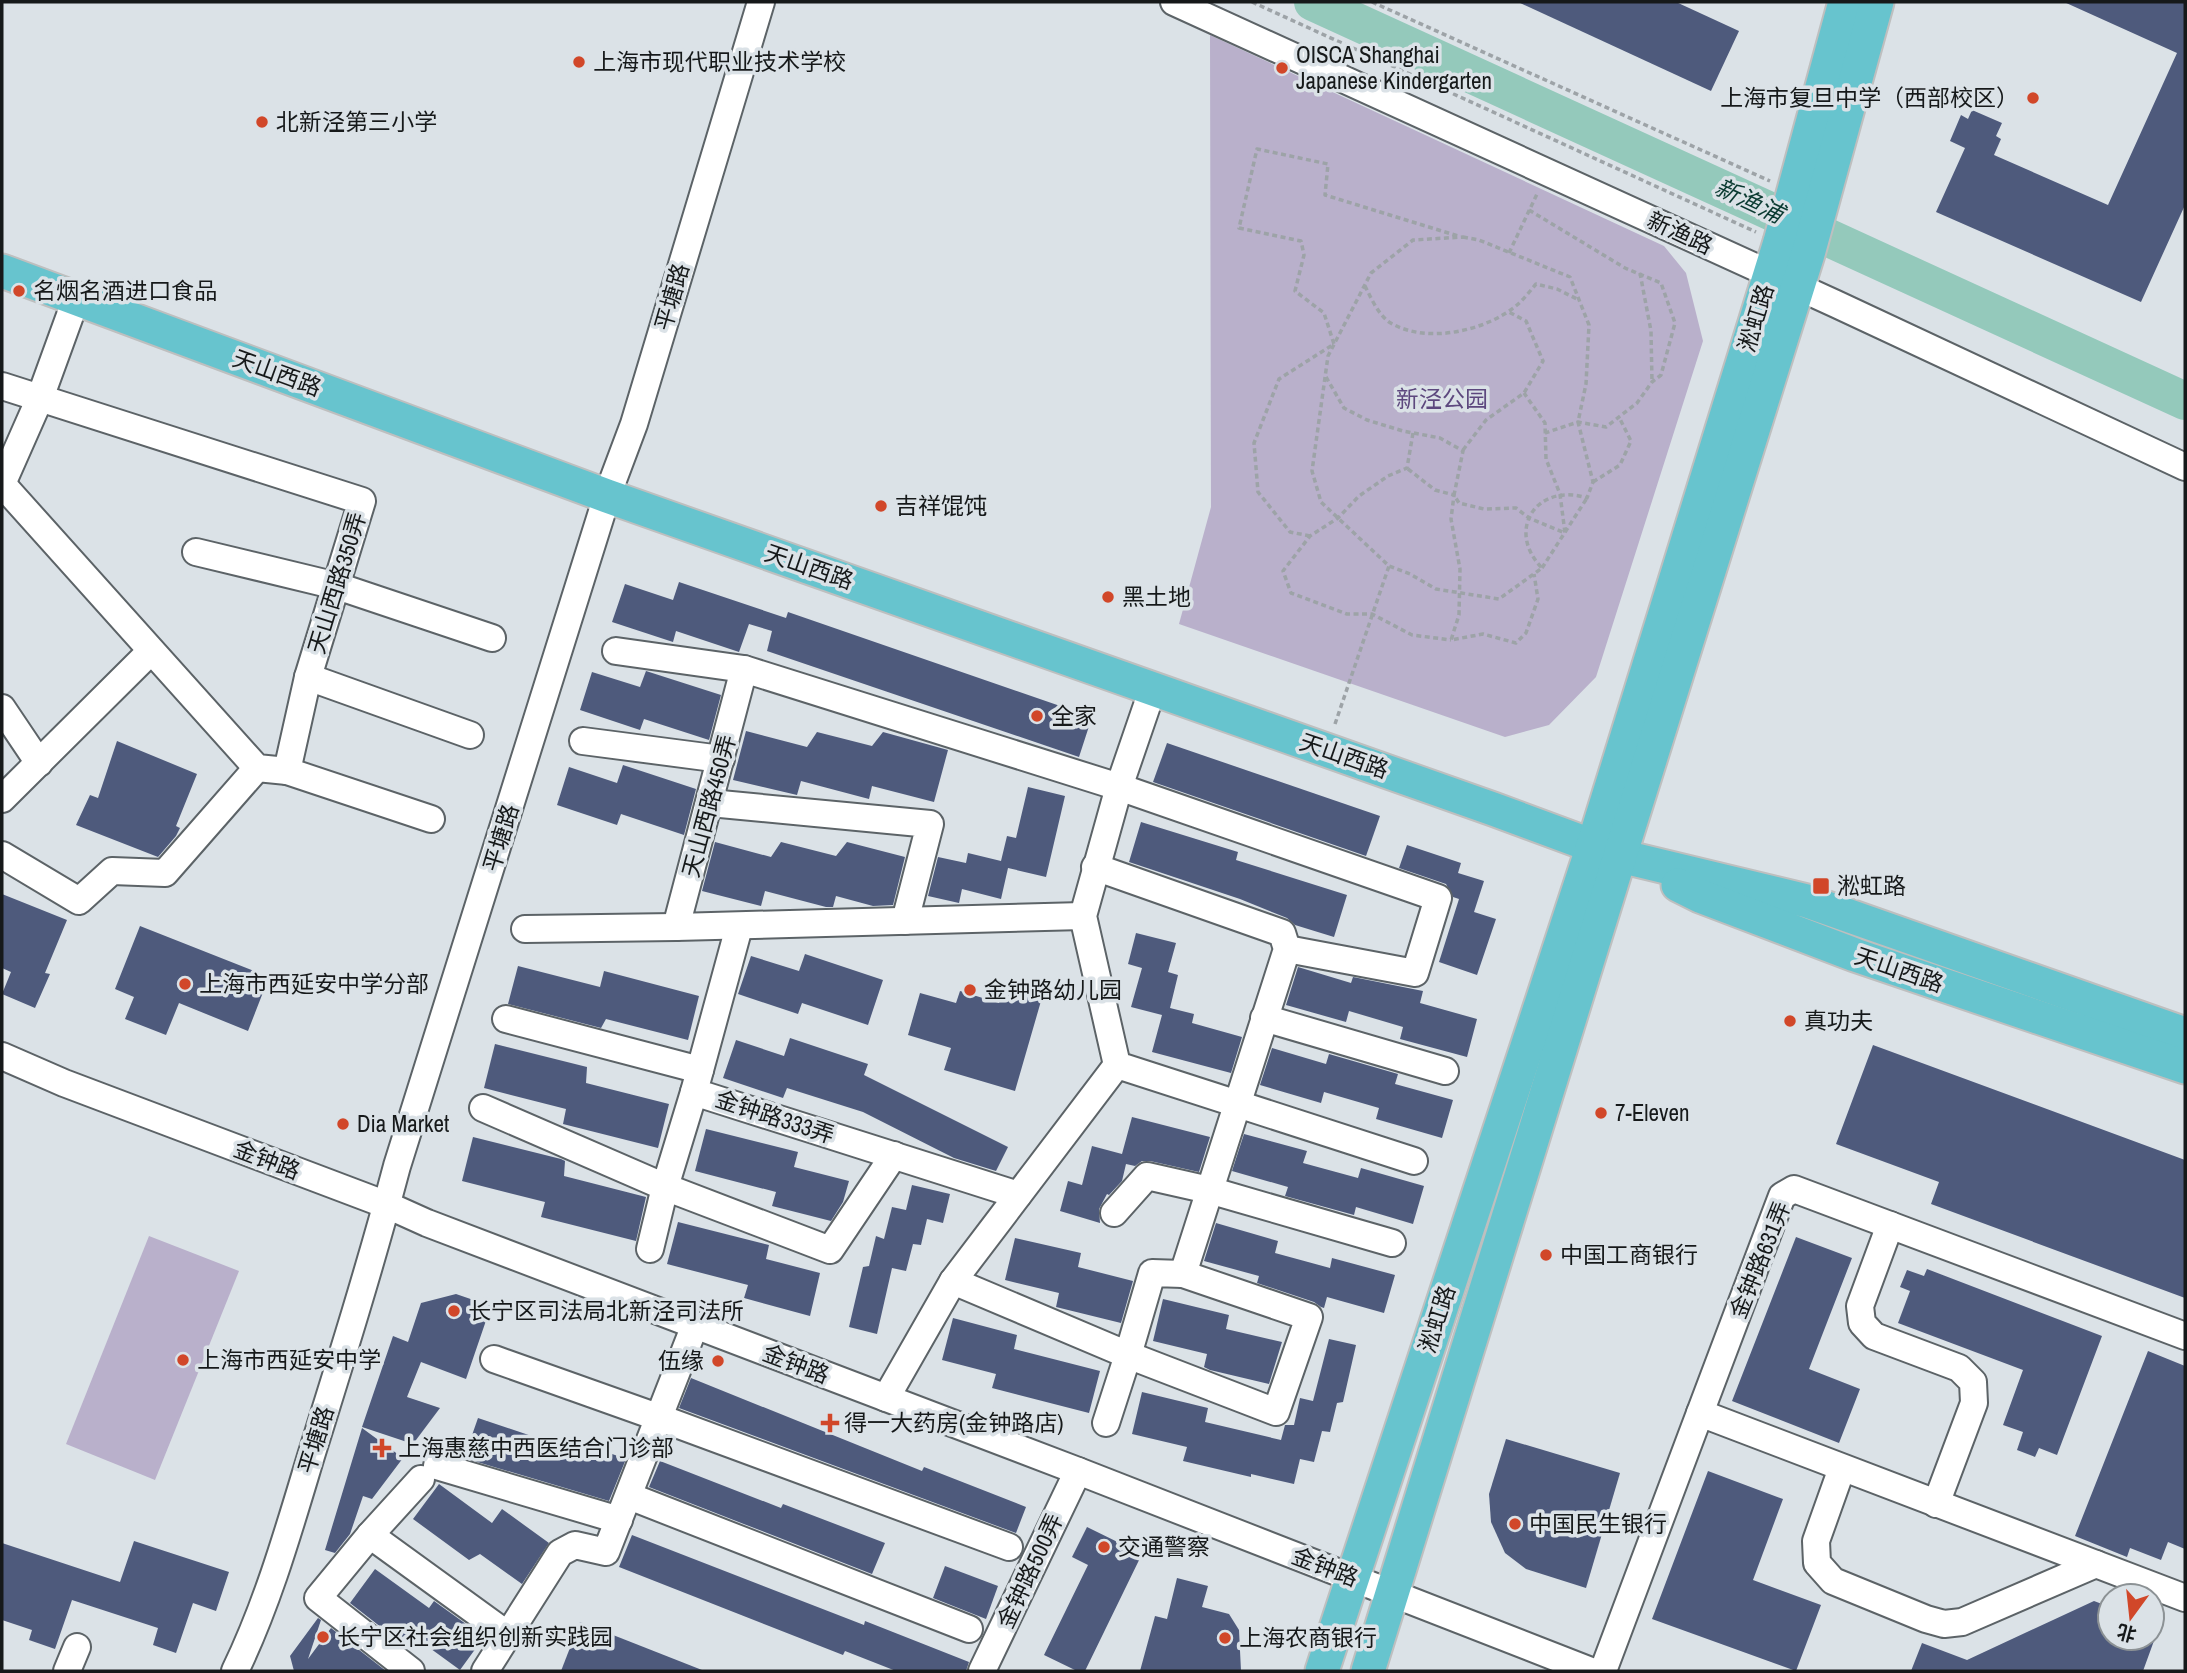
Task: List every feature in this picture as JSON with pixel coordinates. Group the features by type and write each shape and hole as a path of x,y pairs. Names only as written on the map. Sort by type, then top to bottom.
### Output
{"main road":[{"name":"淞虹路","path":"1808,198 1845,2"},
{"name":"淞虹路","path":"1368,1671 1606,851 1808,198 1877,2"},
{"name":"天山西路","path":"2,271 607,496 1606,851 1700,896 1855,955 2185,1067"},
{"name":"天山西路","path":"1606,851 1807,901 2185,1034"},
{"name":"淞虹路","path":"1322,1671 1351,1577 1606,851"}],"street":[{"name":"平塘路","path":"238,1670 289,1530 607,496 634,425 761,2"},
{"name":"新渔路","path":"1174,2 1784,280 2185,467"},
{"path":"76,299 40,398 2,484 257,768 286,771 431,819"},
{"path":"2,386 40,398"},
{"name":"天山西路350弄","path":"40,398 362,501 307,677 286,771"},
{"path":"196,552 337,586 492,638"},
{"path":"2,799 152,651"},
{"path":"616,652 744,669 1119,788 1438,898 1415,973 1287,949"},
{"name":"天山西路450弄","path":"676,928 744,669"},
{"path":"307,677 470,736"},
{"path":"1117,1065 1083,916 1119,788 1153,688"},
{"path":"2,708 39,763"},
{"path":"583,741 721,759"},
{"path":"2,855 79,901 112,871 165,873 257,768"},
{"path":"710,803 930,824 905,921"},
{"path":"1095,867 1282,933 1287,949 1183,1274"},
{"path":"525,929 739,927 1083,916"},
{"name":"金钟路333弄","path":"739,927 697,1081 894,1155 1018,1195"},
{"path":"1264,1018 1445,1071"},
{"path":"506,1019 697,1081 650,1248"},
{"name":"金钟路","path":"2,1056 64,1083 387,1205 427,1223 1591,1671"},
{"path":"1117,1065 1414,1161"},
{"path":"886,1398 953,1281 1117,1065"},
{"path":"484,1108 665,1187 830,1250 894,1155"},
{"path":"1114,1213 1147,1176 1209,1190 1392,1243"},
{"name":"金钟路631弄","path":"1603,1671 1782,1196 1794,1189 1890,1225"},
{"path":"1936,1504 1974,1403 1973,1382 1959,1368 1874,1336 1862,1323 1860,1306 1890,1225 2185,1336"},
{"path":"953,1281 1128,1354 1276,1412 1309,1317 1183,1274 1152,1273 1128,1354 1106,1423"},
{"path":"485,1671 560,1553 575,1545 606,1552 695,1325"},
{"path":"494,1359 1009,1547"},
{"path":"1700,1413 2185,1598"},
{"path":"1842,1468 1816,1541 1817,1563 1832,1581 1926,1619 1944,1623 1962,1622 2096,1564"},
{"name":"金钟路500弄","path":"982,1671 1077,1471"},
{"path":"411,1671 318,1598 370,1535 429,1472 624,1508 969,1629"},
{"path":"370,1535 508,1635"}],"path":[{"path":"1252,2 1794,248"},
{"path":"1372,2 1808,198"},
{"path":"1334,344 1325,313 1295,290 1304,255 1301,241 1239,228 1257,149 1328,164 1325,195 1479,240 1570,277 1589,325 1586,384 1578,422 1593,482 1587,498 1542,568 1499,599 1436,589 1410,574 1388,566 1321,502 1312,471 1328,356 1371,273 1413,240 1463,237"},
{"path":"1510,253 1547,172"},
{"path":"1529,210 1625,268 1661,283 1675,323 1661,375 1652,382 1637,403 1606,427 1578,422 1545,433"},
{"path":"1640,272 1651,331 1652,382"},
{"path":"1365,286 1373,303 1389,321 1422,333 1454,333 1490,321 1517,305 1536,284 1557,289 1579,300"},
{"path":"1451,640 1459,615 1460,569 1451,519 1463,451 1486,420 1524,393 1543,361 1526,321 1507,311"},
{"path":"1310,536 1290,532 1258,492 1254,443 1279,379 1334,344"},
{"path":"1325,375 1344,408 1367,420 1440,438 1463,451"},
{"path":"1524,393 1545,423 1546,459 1560,494 1565,533"},
{"path":"1593,482 1620,466 1631,441 1619,417"},
{"path":"1408,468 1413,433"},
{"path":"1408,468 1388,476 1369,489 1338,518 1310,536 1283,571 1291,593 1347,614 1372,614 1412,635 1451,640 1483,634 1516,643 1527,633 1538,599 1534,574"},
{"path":"1408,468 1435,490 1454,495 1459,503 1484,509 1516,508 1529,518 1565,533"},
{"path":"1542,568 1532,558 1526,544 1525,531 1536,507 1547,498 1560,494 1587,498"},
{"path":"1327,750 1388,566"}],"green space":[{"name":"新泾公园","path":"1210,35 1664,246 1686,273 1703,341 1596,677 1549,725 1505,737 1179,624 1211,507"},
{"path":"149,1236 239,1271 155,1480 66,1444"}],"building":[{"path":"1518,2 1676,2 1739,31 1711,91"},
{"path":"2064,2 2185,2 2185,205 2141,302 1936,212 1965,148 1950,141 1961,115 1968,119 1972,110 2002,123 1996,136 2001,139 1994,155 2108,205 2177,53"},
{"path":"679,582 786,618 788,612 1092,717 1079,757 767,651 772,631 749,624 739,652 676,631 673,642 612,622 625,584 673,600"},
{"path":"646,671 721,695 709,740 644,719 640,730 580,710 592,672 640,687"},
{"path":"746,731 807,747 817,732 872,746 883,732 948,750 934,802 872,786 869,799 801,781 797,795 733,780"},
{"path":"117,741 197,774 176,826 180,828 158,857 76,825 90,795 98,798"},
{"path":"1167,743 1380,816 1366,856 1153,782"},
{"path":"623,765 696,789 684,835 621,814 617,825 557,805 569,767 617,783"},
{"path":"1028,787 1065,796 1046,877 1008,868 1001,899 962,889 959,903 928,896 938,857 966,863 968,853 1001,861 1007,836 1016,838"},
{"path":"1141,822 1238,852 1236,860 1347,895 1334,937 1295,925 1287,918 1240,899 1129,862"},
{"path":"715,842 771,857 781,842 836,856 847,842 905,857 893,905 873,906 836,896 833,907 826,907 765,891 761,906 702,891"},
{"path":"1407,845 1461,863 1458,873 1484,881 1474,912 1496,919 1477,975 1439,962 1459,899 1453,897 1446,884 1399,868"},
{"path":"2,894 67,920 45,973 50,974 35,1008 2,994 11,972 2,968"},
{"path":"140,926 269,977 248,1031 179,1003 166,1035 125,1019 134,997 115,989"},
{"path":"1136,933 1176,943 1168,972 1178,975 1170,1008 1194,1014 1192,1023 1242,1037 1231,1073 1152,1052 1162,1015 1131,1007 1142,968 1128,964"},
{"path":"805,954 883,980 868,1025 802,1003 798,1014 738,994 751,956 799,971"},
{"path":"518,966 600,987 604,971 699,996 688,1040 606,1019 601,1028 508,1004"},
{"path":"1298,967 1351,983 1353,977 1423,991 1420,1003 1477,1019 1467,1057 1400,1039 1403,1027 1349,1011 1346,1022 1286,1005"},
{"path":"1003,989 1041,1001 1015,1091 944,1070 951,1048 908,1035 920,993 956,1003 960,991 999,1003"},
{"path":"790,1038 868,1064 864,1075 1008,1147 996,1171 954,1158 863,1112 787,1088 783,1098 723,1078 736,1040 784,1056"},
{"path":"495,1044 587,1067 586,1083 669,1104 658,1148 563,1124 566,1109 484,1088"},
{"path":"1873,1045 2185,1160 2185,1298 1931,1204 1939,1182 1836,1144"},
{"path":"1272,1048 1326,1064 1329,1054 1398,1074 1395,1084 1453,1100 1442,1138 1376,1119 1379,1108 1324,1092 1321,1103 1260,1085"},
{"path":"1132,1117 1210,1137 1199,1172 1150,1161 1142,1161 1135,1166 1126,1164 1122,1181 1107,1194 1099,1209 1100,1223 1060,1211 1068,1181 1082,1185 1092,1146 1122,1154"},
{"path":"706,1129 798,1152 794,1167 849,1181 843,1202 831,1221 772,1206 776,1192 695,1171"},
{"path":"1244,1134 1307,1151 1303,1163 1358,1178 1361,1168 1424,1186 1413,1224 1356,1207 1354,1215 1285,1196 1288,1187 1232,1171"},
{"path":"473,1137 561,1159 565,1161 564,1176 646,1197 636,1241 541,1217 545,1202 462,1181"},
{"path":"912,1185 950,1194 943,1223 927,1219 921,1245 913,1244 906,1271 892,1268 877,1334 849,1327 863,1267 869,1266 876,1236 884,1239 892,1207 906,1210"},
{"path":"678,1222 769,1245 766,1259 820,1273 810,1316 744,1298 748,1285 667,1264"},
{"path":"1216,1223 1278,1241 1275,1253 1330,1268 1332,1258 1395,1275 1384,1313 1327,1297 1324,1308 1314,1302 1257,1283 1259,1276 1204,1261"},
{"path":"1796,1237 1852,1258 1809,1369 1860,1389 1839,1443 1732,1401"},
{"path":"1015,1238 1081,1253 1078,1267 1133,1281 1121,1323 1056,1307 1059,1293 1005,1280"},
{"path":"1927,1269 2102,1336 2057,1455 2039,1448 2035,1457 2017,1450 2023,1432 2003,1425 2023,1370 1898,1323 1910,1291 1900,1287 1907,1270 1924,1276"},
{"path":"456,1294 491,1306 466,1379 421,1362 407,1397 440,1408 413,1444 362,1427 393,1336 408,1342 421,1303"},
{"path":"1163,1299 1229,1315 1226,1329 1282,1342 1269,1384 1210,1370 1204,1367 1207,1354 1153,1341"},
{"path":"953,1318 1017,1335 1014,1349 1100,1371 1089,1413 992,1388 996,1374 942,1360"},
{"path":"1329,1339 1356,1345 1343,1402 1337,1403 1330,1432 1322,1431 1314,1462 1300,1459 1294,1484 1183,1461 1187,1447 1132,1434 1142,1392 1208,1408 1205,1422 1281,1440 1285,1425 1294,1425 1300,1398 1313,1401"},
{"path":"2148,1351 2185,1366 2185,1549 2168,1542 2161,1560 2130,1548 2127,1557 2075,1536"},
{"path":"691,1378 922,1471 924,1467 1026,1507 1016,1533 679,1408"},
{"path":"478,1418 576,1451 579,1442 626,1459 609,1501 464,1458"},
{"path":"362,1428 403,1458 372,1499 363,1496 350,1534 335,1553 325,1550"},
{"path":"1506,1439 1620,1473 1586,1588 1526,1569 1505,1553 1491,1522 1489,1494"},
{"path":"660,1461 781,1508 783,1504 885,1543 872,1574 649,1487"},
{"path":"1708,1471 1783,1499 1753,1580 1821,1605 1796,1671 1652,1619"},
{"path":"439,1484 492,1523 502,1509 549,1543 522,1584 480,1554 469,1560 413,1519"},
{"path":"1087,1527 1142,1554 1085,1671 1077,1671 1044,1655 1088,1565 1072,1557"},
{"path":"632,1535 864,1625 865,1621 969,1662 966,1671 896,1671 845,1651 843,1655 619,1567"},
{"path":"134,1541 229,1572 216,1611 193,1603 176,1653 153,1645 158,1628 72,1600 55,1649 29,1640 32,1630 2,1620 2,1543 120,1582"},
{"path":"945,1566 998,1586 986,1619 933,1598"},
{"path":"375,1569 429,1608 434,1601 484,1637 460,1670 416,1638 404,1645 350,1603"},
{"path":"1177,1578 1208,1586 1202,1607 1229,1614 1239,1630 1241,1671 1140,1671 1155,1616 1167,1619"},
{"path":"2094,1601 2096,1652 2150,1652 2143,1671 1911,1671 1922,1643 1967,1660"},
{"name":"长宁区社会组织创新实践园","path":"318,1618 321,1620 308,1659 331,1628 386,1671 294,1671 290,1656"},
{"path":"580,1622 702,1670 702,1671 561,1671"}],"waterway":[{"name":"新渔浦","path":"1313,2 2185,401"}],"place":[{"name":"上海市现代职业技术学校","path":"579,62"},
{"name":"OISCA Shanghai Japanese Kindergarten","path":"1282,68"},
{"name":"上海市复旦中学（西部校区）","path":"2033,98"},
{"name":"北新泾第三小学","path":"262,122"},
{"name":"名烟名酒进口食品","path":"19,291"},
{"name":"吉祥馄饨","path":"881,506"},
{"name":"黑土地","path":"1108,597"},
{"name":"全家","path":"1037,716"},
{"name":"淞虹路","path":"1821,886"},
{"name":"上海市西延安中学分部","path":"185,984"},
{"name":"金钟路幼儿园","path":"970,990"},
{"name":"真功夫","path":"1790,1021"},
{"name":"7-Eleven","path":"1601,1113"},
{"name":"Dia Market","path":"343,1124"},
{"name":"中国工商银行","path":"1546,1255"},
{"name":"长宁区司法局北新泾司法所","path":"454,1311"},
{"name":"上海市西延安中学","path":"183,1360"},
{"name":"伍缘","path":"718,1361"},
{"name":"得一大药房(金钟路店)","path":"830,1423"},
{"name":"上海惠慈中西医结合门诊部","path":"382,1448"},
{"name":"中国民生银行","path":"1515,1524"},
{"name":"交通警察","path":"1104,1547"},
{"name":"长宁区社会组织创新实践园","path":"323,1637"},
{"name":"上海农商银行","path":"1225,1638"}]}
